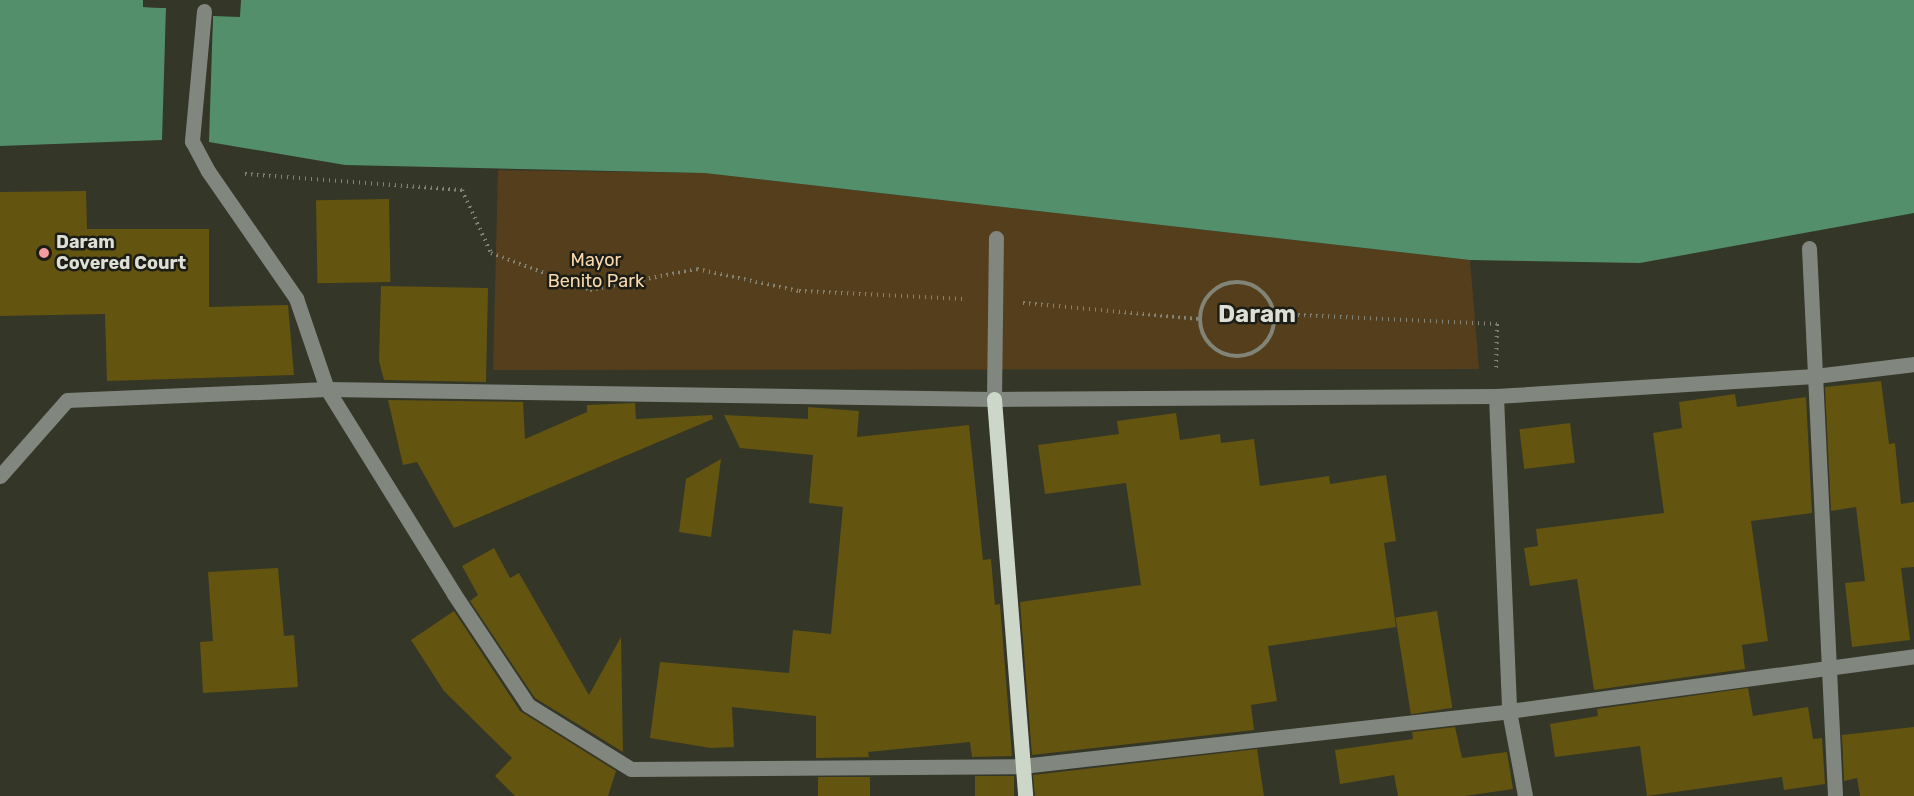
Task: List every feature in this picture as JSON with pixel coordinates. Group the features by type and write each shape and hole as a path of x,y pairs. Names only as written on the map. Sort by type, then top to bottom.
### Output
{"main road":[{"path":"994,399 1025,796"}],"street":[{"path":"204,12 192,141 208,171 296,298 327,389 454,594 528,705 631,769 1022,766 1509,711 1914,656"},
{"path":"994,399 996,238"},
{"path":"1809,248 1835,796"},
{"path":"0,476 67,400 327,389 994,399 1496,396 1815,376 1914,364"},
{"path":"1496,396 1509,711 1525,796"}],"path":[{"path":"208,171 462,190 491,253 590,290 697,269 799,291 996,301 1200,319"},
{"path":"1229,283 1253,285 1270,302 1274,314 1270,337 1252,353 1240,356 1228,355 1208,342 1200,319 1208,296 1229,283"},
{"path":"1274,314 1497,324 1496,396"}],"green space":[{"name":"Mayor Benito Park","path":"498,170 704,173 1470,260 1479,369 493,370"}],"shaded area":[{"path":"0,0 143,0 143,7 166,8 162,140 0,146"},
{"path":"241,0 1914,0 1914,213 1640,263 1470,260 704,173 345,165 209,142 213,16 240,16"}],"pier":[{"path":"143,0 169,7 165,140 166,8 143,7"},
{"path":"238,0 240,17 213,16 206,142 210,15 237,13"}],"building":[{"path":"86,191 87,229 209,229 209,307 288,305 294,375 107,381 105,314 0,316 0,192"},
{"path":"389,199 390,282 317,283 316,200"},
{"path":"381,286 488,288 486,382 384,380 379,361"},
{"path":"1881,381 1889,444 1895,443 1901,504 1914,502 1914,567 1901,568 1910,640 1852,647 1845,583 1865,581 1856,507 1831,511 1825,387"},
{"path":"1735,394 1737,407 1806,397 1812,513 1751,521 1768,641 1742,645 1745,669 1594,690 1577,579 1530,586 1524,548 1538,546 1536,529 1664,513 1653,433 1682,428 1679,402"},
{"path":"388,400 523,402 525,439 587,412 587,405 635,403 636,419 712,415 713,419 454,528 417,462 403,465"},
{"path":"808,407 859,411 857,437 969,425 983,560 991,559 995,605 1000,604 1012,756 972,757 970,742 868,752 869,757 816,758 816,716 732,707 734,747 711,748 650,738 660,662 789,673 793,630 831,634 843,507 809,503 813,455 740,448 724,415 808,419"},
{"path":"1176,413 1180,440 1220,434 1221,443 1254,439 1260,486 1329,476 1330,484 1386,475 1396,541 1384,543 1396,627 1268,646 1277,701 1251,705 1254,730 1032,755 1020,602 1141,585 1126,483 1045,494 1038,445 1119,434 1117,421"},
{"path":"1570,423 1575,463 1524,469 1519,429"},
{"path":"721,459 711,537 679,532 686,479"},
{"path":"494,548 510,578 519,573 589,695 621,637 623,752 535,698 470,601 478,595 462,566"},
{"path":"278,568 284,636 294,635 298,687 203,693 200,642 213,641 208,572"},
{"path":"454,611 520,711 616,771 608,796 515,796 495,776 512,758 444,691 411,640"},
{"path":"1437,611 1452,708 1411,714 1396,618"},
{"path":"1748,688 1753,716 1808,707 1813,739 1822,738 1825,784 1784,790 1782,777 1647,796 1640,746 1555,757 1550,724 1598,716 1597,709"},
{"path":"1455,727 1462,758 1507,752 1513,789 1465,796 1398,796 1394,775 1340,784 1335,750 1413,739 1412,732"},
{"path":"1914,727 1914,796 1860,796 1857,778 1844,781 1842,735"},
{"path":"1257,749 1264,796 1035,796 1033,775"},
{"path":"975,776 1014,776 1014,796 975,796"},
{"path":"818,777 870,777 870,796 818,796"}],"place":[{"name":"Daram Covered Court","path":"44,253"}],"district":[{"name":"Daram","path":"1257,315"}]}
